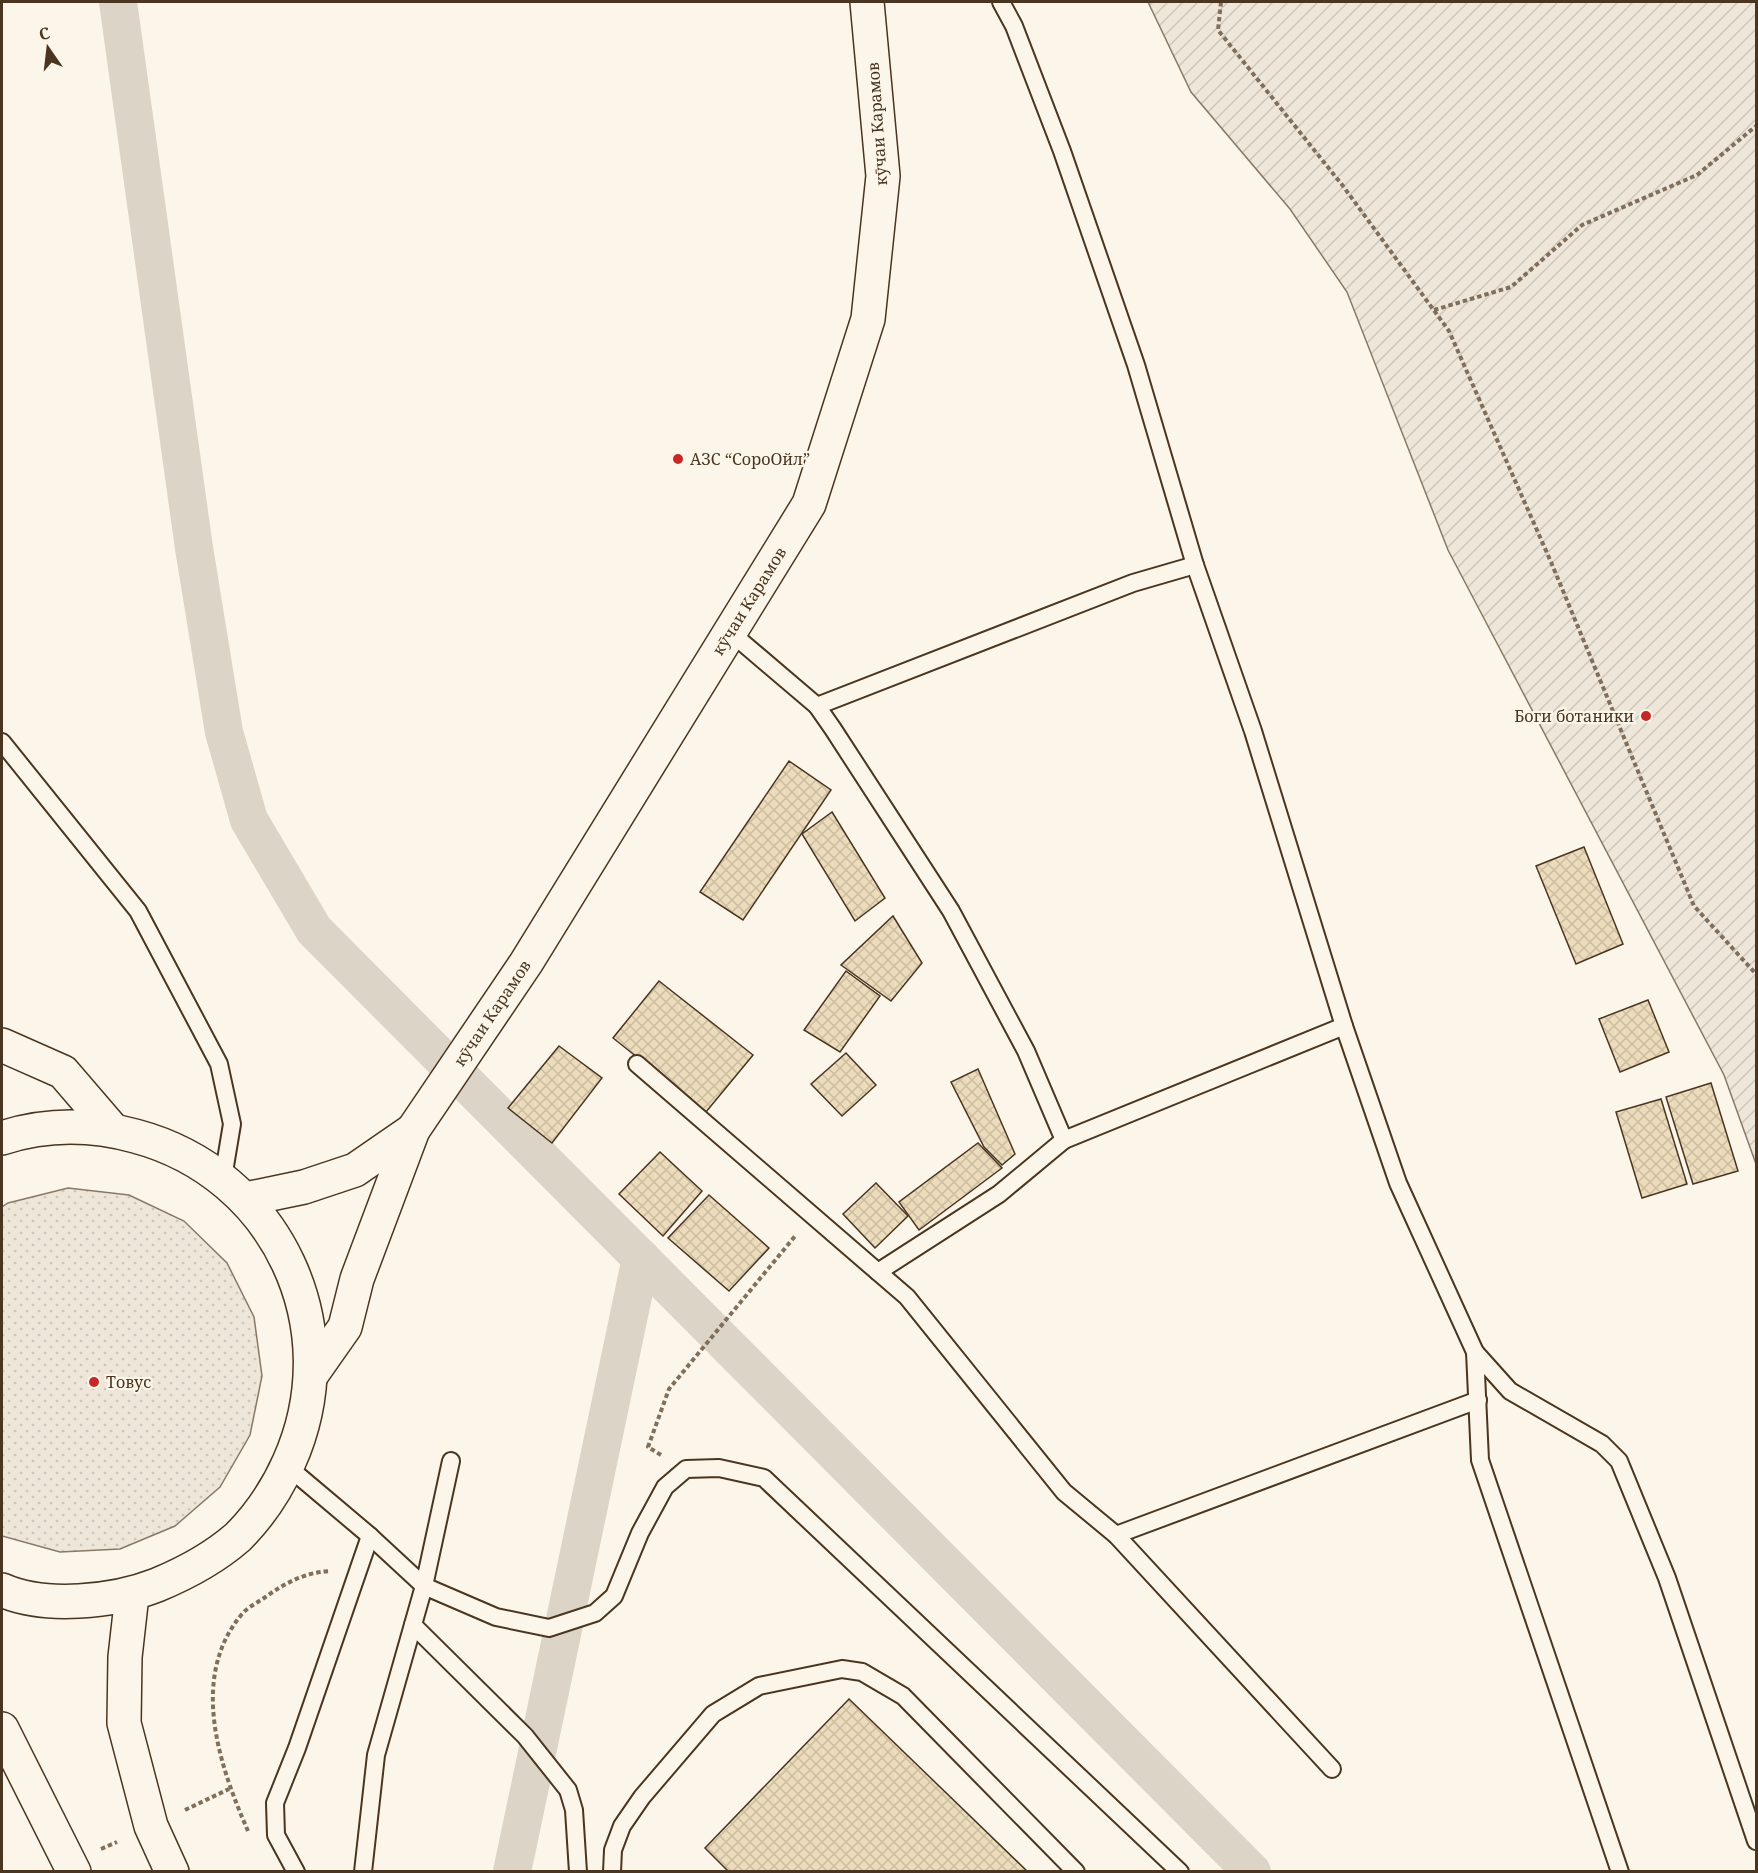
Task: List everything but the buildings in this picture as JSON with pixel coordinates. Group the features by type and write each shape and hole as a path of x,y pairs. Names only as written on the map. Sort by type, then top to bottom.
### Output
{"main road":[{"name":"кӯчаи Карамов","path":"312,1374 345,1327 357,1279 413,1130 526,963 809,504 868,319 883,176 867,2"},
{"path":"2,1045 63,1072 112,1129"},
{"path":"2,1138 21,1132 66,1126 112,1129 161,1143 234,1189 283,1251 306,1311 312,1374 301,1434 276,1489 238,1536 189,1572 132,1595 70,1602 2,1590"},
{"name":"кӯчаи Карамов","path":"234,1189 304,1187 355,1170 413,1130"},
{"path":"132,1595 124,1657 124,1723 150,1826 172,1872"},
{"path":"2,1729 74,1872"}],"lane":[{"path":"1001,2 1014,26 1070,174 1136,365 1196,565 1253,731 1344,1026 1398,1183 1475,1352 1510,1391 1602,1444 1619,1461 1666,1578 1756,1841"},
{"path":"817,706 1133,584 1196,565"},
{"path":"730,632 817,706 951,911 1026,1051 1064,1140"},
{"path":"2,742 138,911 219,1064 232,1124 234,1189"},
{"path":"878,1272 999,1194 1064,1140 1344,1026"},
{"path":"637,1064 907,1297 1064,1492 1116,1535 1332,1769"},
{"path":"1475,1352 1480,1460 1620,1872"},
{"path":"1116,1535 1479,1400"},
{"path":"363,1872 376,1755 424,1586 451,1461"},
{"path":"287,1466 370,1536 424,1586 496,1617 549,1628 595,1612 614,1596 640,1533 665,1487 687,1469 719,1467 764,1478 1180,1872"},
{"path":"296,1872 276,1835 274,1803 297,1748 370,1536"},
{"path":"413,1625 525,1736 568,1790 574,1810 578,1872"},
{"path":"612,1872 613,1850 622,1826 642,1797 713,1714 759,1686 842,1669 862,1672 903,1696 1076,1872"}],"path":[{"path":"1221,2 1218,30 1343,186 1449,331 1547,552 1694,906 1756,974"},
{"path":"1434,310 1511,287 1582,225 1697,175 1756,126"},
{"path":"687,1469 648,1448 669,1389 812,1215"},
{"path":"252,1840 230,1789 215,1735 213,1689 220,1650 243,1613 288,1580 323,1571 359,1569"},
{"path":"185,1810 230,1789"},
{"path":"98,1851 117,1842"}],"shaded area":[{"name":"Боги ботаники","path":"1148,2 1756,2 1756,1164 1724,1075 1448,550 1347,292 1290,209 1191,92"},
{"path":"68,1188 129,1195 184,1221 227,1263 254,1317 262,1376 250,1435 220,1487 175,1526 120,1549 60,1552 2,1536 2,1207 8,1203"}],"waterway":[{"path":"118,2 194,548 224,732 249,820 314,930 1252,1872"},
{"path":"512,1872 641,1258"}],"place":[{"name":"АЗС “СороОйл”","path":"678,459"},
{"name":"Боги ботаники","path":"1646,716"},
{"name":"Товус","path":"94,1382"}]}
